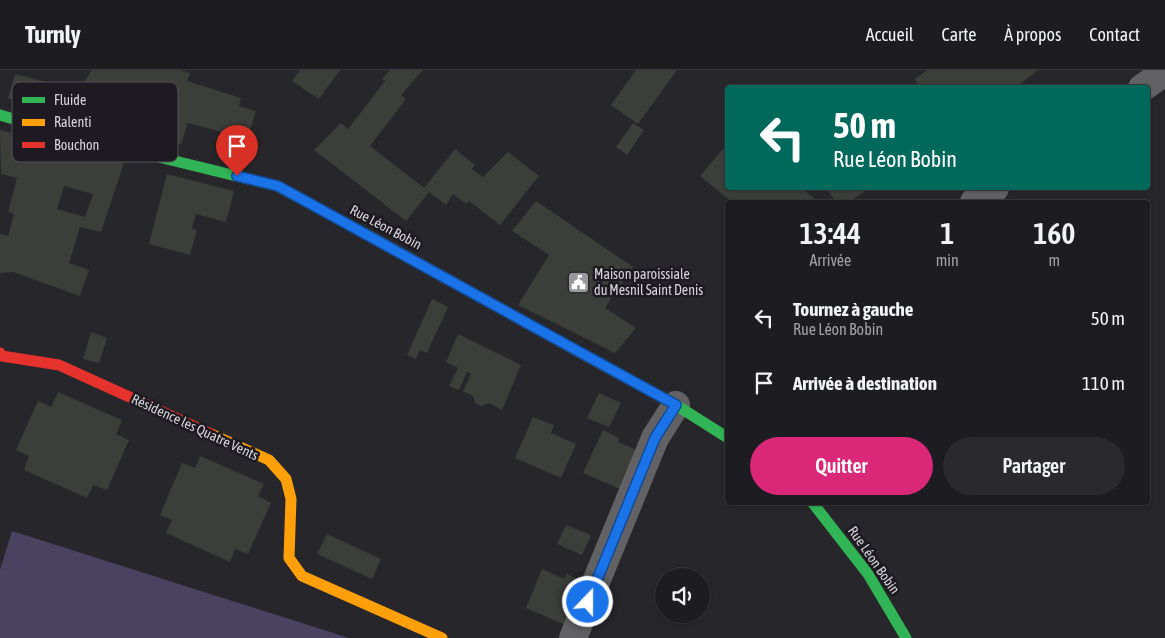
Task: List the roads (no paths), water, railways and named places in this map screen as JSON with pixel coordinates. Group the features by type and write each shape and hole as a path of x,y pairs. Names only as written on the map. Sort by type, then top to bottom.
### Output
{"street":[{"path":"1146,85 1165,72"},
{"name":"Rue Léon Bobin","path":"178,161 278,186 725,433"},
{"path":"977,200 993,190"},
{"name":"Résidence les Quatre Vents","path":"0,353 2,356 59,365 269,460 286,479 291,499 289,558 302,576 442,638"},
{"path":"573,638 655,438 676,405"},
{"name":"Rue Léon Bobin","path":"814,505 868,574 906,638"}],"place":[{"name":"Maison paroissiale du Mesnil Saint Denis","path":"578,282"}]}
